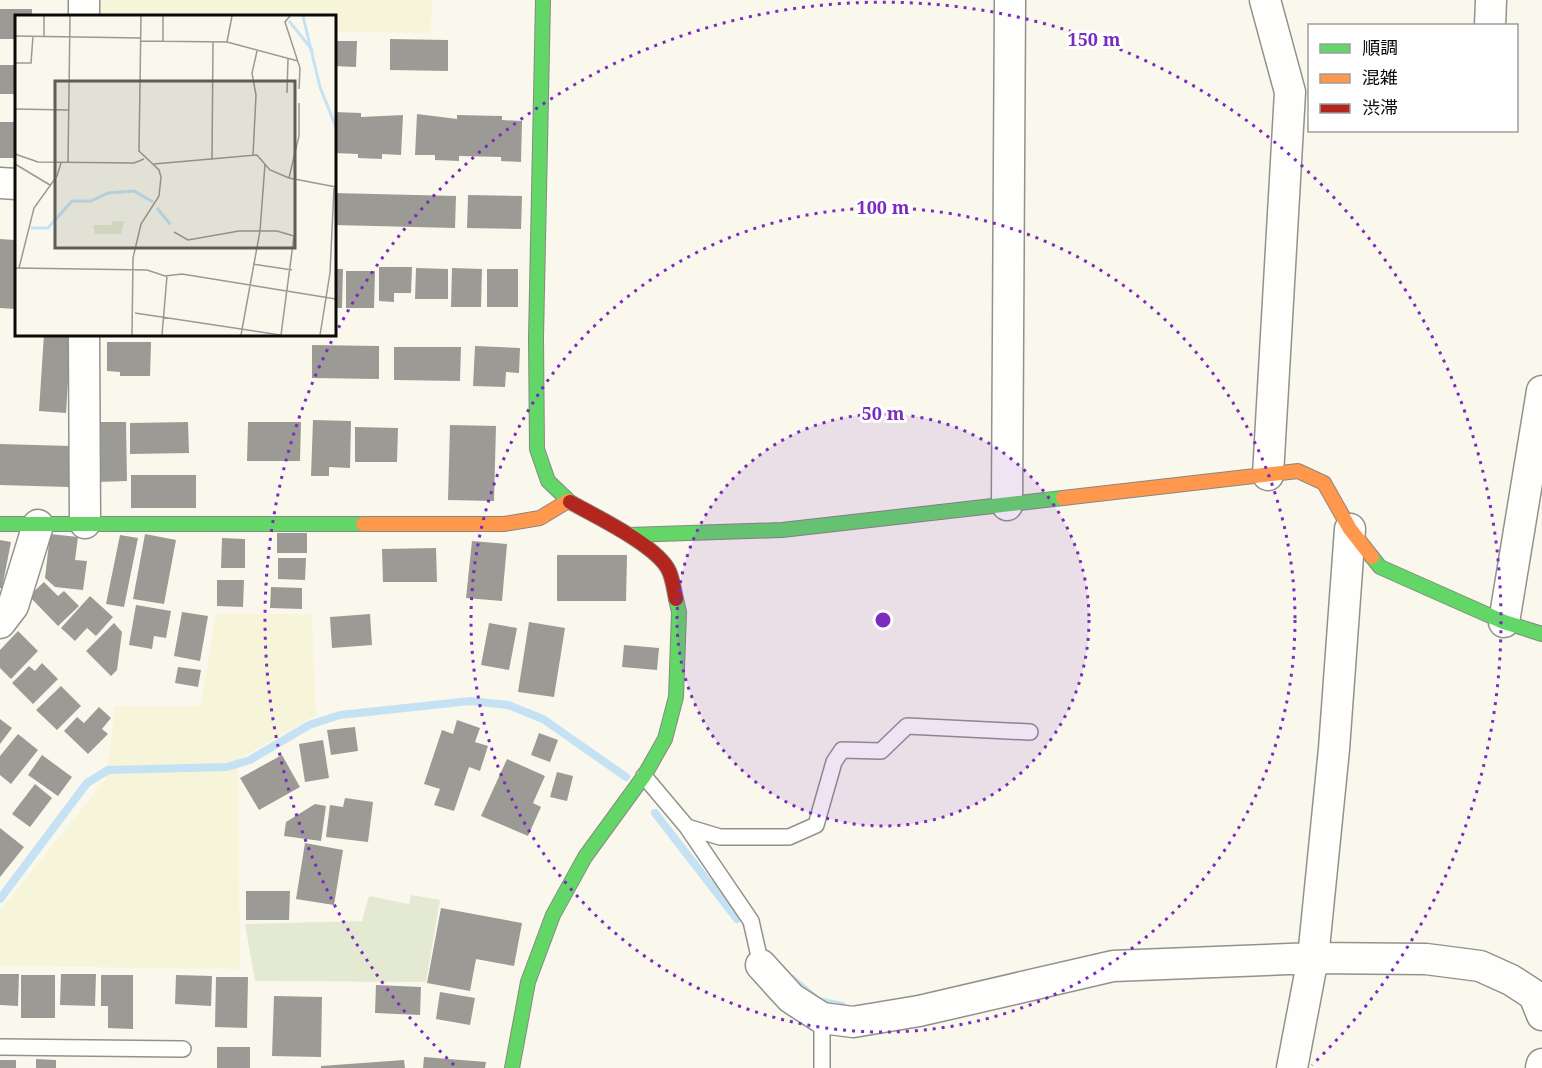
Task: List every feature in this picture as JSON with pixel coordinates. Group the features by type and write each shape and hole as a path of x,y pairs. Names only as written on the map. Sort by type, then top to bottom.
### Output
{"street":[{"path":"512,1068 528,982 553,915 585,857 644,776 665,739 676,698 679,612 669,570 651,551 629,535 568,501 548,481 537,449 536,338 543,0"},
{"path":"1007,506 1010,0"},
{"path":"1265,0 1290,92 1268,475"},
{"path":"1490,24 1491,0"},
{"path":"0,183 15,184"},
{"path":"84,336 86,523"},
{"path":"1504,622 1542,392"},
{"path":"629,535 782,530 1299,471 1324,483 1350,529 1380,567 1504,622 1542,633"},
{"path":"0,524 504,524 540,518 568,501"},
{"path":"0,623 13,606 38,525"},
{"path":"1292,1068 1313,958 1334,749 1350,529"},
{"path":"761,965 791,998 822,1018 853,1022 919,1011 1113,966 1313,958 1426,959 1480,966 1511,980 1534,996 1542,1015"}],"lane":[{"path":"687,827 720,837 789,837 816,825 834,762 842,750 881,751 907,726 1030,732"},
{"path":"644,776 687,827 751,921 761,965"},
{"path":"822,1018 822,1068"},
{"path":"0,1047 183,1048"}],"shaded area":[{"path":"99,0 432,0 431,33 336,32 336,15 98,15"},
{"path":"216,614 312,614 316,715 238,760 240,969 0,966 0,911 106,779 115,706 201,706"}],"green space":[{"path":"411,895 440,900 426,982 255,981 245,924 362,921 369,896 409,904"}],"building":[{"path":"0,9 32,9 32,15 15,15 15,39 0,39"},
{"path":"390,39 448,40 448,71 390,70"},
{"path":"336,41 357,41 356,67 336,66"},
{"path":"0,65 15,65 15,94 0,94"},
{"path":"336,112 361,113 361,117 403,115 401,155 382,154 382,159 358,158 358,154 336,153"},
{"path":"417,114 457,119 457,115 502,116 502,120 522,121 521,162 501,161 501,157 459,156 459,161 435,160 435,155 415,155"},
{"path":"0,122 15,122 15,158 0,158"},
{"path":"336,193 456,196 455,228 336,225"},
{"path":"468,195 522,196 521,229 467,228"},
{"path":"0,239 14,240 15,309 0,308"},
{"path":"379,267 412,267 411,293 394,293 394,302 379,301"},
{"path":"416,268 448,269 448,299 415,299"},
{"path":"452,268 482,269 481,307 451,307"},
{"path":"336,269 343,269 342,308 336,308"},
{"path":"487,269 518,269 518,307 487,307"},
{"path":"346,271 375,271 374,308 346,308"},
{"path":"44,336 71,336 66,413 39,411"},
{"path":"107,342 151,342 150,376 120,376 120,372 107,371"},
{"path":"312,345 379,346 379,379 312,378"},
{"path":"475,346 520,348 519,373 506,372 505,387 473,386"},
{"path":"394,347 461,347 460,381 394,380"},
{"path":"313,420 351,421 350,468 329,467 329,476 311,476"},
{"path":"97,422 126,422 127,481 97,482"},
{"path":"188,422 189,453 130,454 130,423"},
{"path":"248,422 301,422 300,461 247,461"},
{"path":"450,425 496,426 494,501 448,500"},
{"path":"355,427 398,428 397,462 355,462"},
{"path":"0,444 70,446 69,487 0,485"},
{"path":"131,475 196,475 196,508 131,508"},
{"path":"277,533 307,533 307,553 277,553"},
{"path":"50,534 78,537 75,560 87,561 83,590 55,587 45,578"},
{"path":"145,534 176,540 164,604 133,599"},
{"path":"120,535 138,538 124,607 106,604"},
{"path":"222,538 245,539 245,568 221,568"},
{"path":"0,540 11,542 2,588 0,588"},
{"path":"472,541 507,544 502,601 466,598"},
{"path":"436,548 437,582 383,582 382,549"},
{"path":"557,555 627,555 626,601 557,601"},
{"path":"278,558 306,558 305,580 278,579"},
{"path":"217,580 244,580 243,607 217,606"},
{"path":"44,582 58,596 64,591 79,606 58,626 29,596"},
{"path":"271,587 302,588 302,609 270,608"},
{"path":"90,596 113,617 96,636 87,628 75,641 61,628"},
{"path":"136,605 171,611 166,638 154,636 152,649 129,645"},
{"path":"182,612 208,616 200,661 174,656"},
{"path":"370,614 372,645 332,648 330,617"},
{"path":"529,622 565,628 554,697 518,692"},
{"path":"114,623 122,632 117,670 111,676 86,651"},
{"path":"489,623 517,628 509,670 481,665"},
{"path":"18,631 38,651 11,679 0,668 0,650"},
{"path":"624,645 659,648 657,670 622,667"},
{"path":"42,663 58,679 33,704 12,683 29,666 35,671"},
{"path":"178,667 201,670 198,687 175,683"},
{"path":"61,686 81,706 57,730 36,710"},
{"path":"99,707 111,718 102,729 108,734 88,754 64,731 77,717 84,723"},
{"path":"0,719 12,728 0,744"},
{"path":"457,720 480,728 475,742 488,746 480,771 469,767 454,811 434,805 440,789 424,784 442,730 453,734"},
{"path":"355,727 358,751 331,755 327,730"},
{"path":"539,733 558,740 550,762 531,755"},
{"path":"18,734 38,750 11,784 0,775 0,756"},
{"path":"323,740 329,778 305,782 299,744"},
{"path":"42,755 72,777 58,796 28,775"},
{"path":"282,755 300,787 259,810 240,778"},
{"path":"507,759 545,776 533,803 541,807 528,836 481,816"},
{"path":"557,772 573,776 567,801 550,797"},
{"path":"35,784 52,798 30,827 12,814"},
{"path":"345,798 373,802 368,842 326,837 330,805 343,807"},
{"path":"315,804 326,806 321,841 284,836 286,822"},
{"path":"0,828 24,847 0,877"},
{"path":"305,843 343,850 334,905 296,899"},
{"path":"246,891 290,891 289,920 246,920"},
{"path":"441,908 522,923 514,966 476,959 470,991 427,983"},
{"path":"0,974 19,974 18,1006 0,1005"},
{"path":"61,974 96,974 95,1006 60,1005"},
{"path":"21,975 55,975 55,1018 21,1018"},
{"path":"101,975 133,975 133,1029 108,1028 108,1006 101,1006"},
{"path":"176,975 212,976 211,1006 175,1004"},
{"path":"216,977 248,977 247,1028 215,1027"},
{"path":"376,985 421,987 420,1015 375,1013"},
{"path":"440,992 475,998 470,1025 436,1019"},
{"path":"274,996 322,997 321,1057 272,1056"},
{"path":"217,1047 250,1047 250,1068 217,1068"},
{"path":"424,1057 486,1062 485,1068 423,1068"},
{"path":"36,1059 56,1060 56,1068 36,1068"},
{"path":"0,1060 16,1060 16,1068 0,1068"},
{"path":"404,1060 405,1068 321,1068 321,1066"}],"waterway":[{"path":"0,899 87,783 108,770 227,767 250,760 309,725 340,715 470,701 508,705 543,719 626,777"},
{"path":"655,813 737,919"},
{"path":"791,978 818,1001 842,1006"}],"traffic: fast":[{"path":"543,0 536,338 537,449 548,481 570,502"},
{"path":"629,535 782,530 1063,498"},
{"path":"0,524 363,524"},
{"path":"1372,557 1380,567 1504,622 1542,634"},
{"path":"512,1068 528,982 553,915 585,857 644,776 665,739 676,697 679,612 676,599"}],"traffic: slow":[{"path":"1063,498 1298,471 1324,483 1350,529 1372,557"},
{"path":"363,524 504,524 540,518 568,501"}],"traffic: jam":[{"path":"570,502 625,532 663,561 669,571 676,599"}]}
